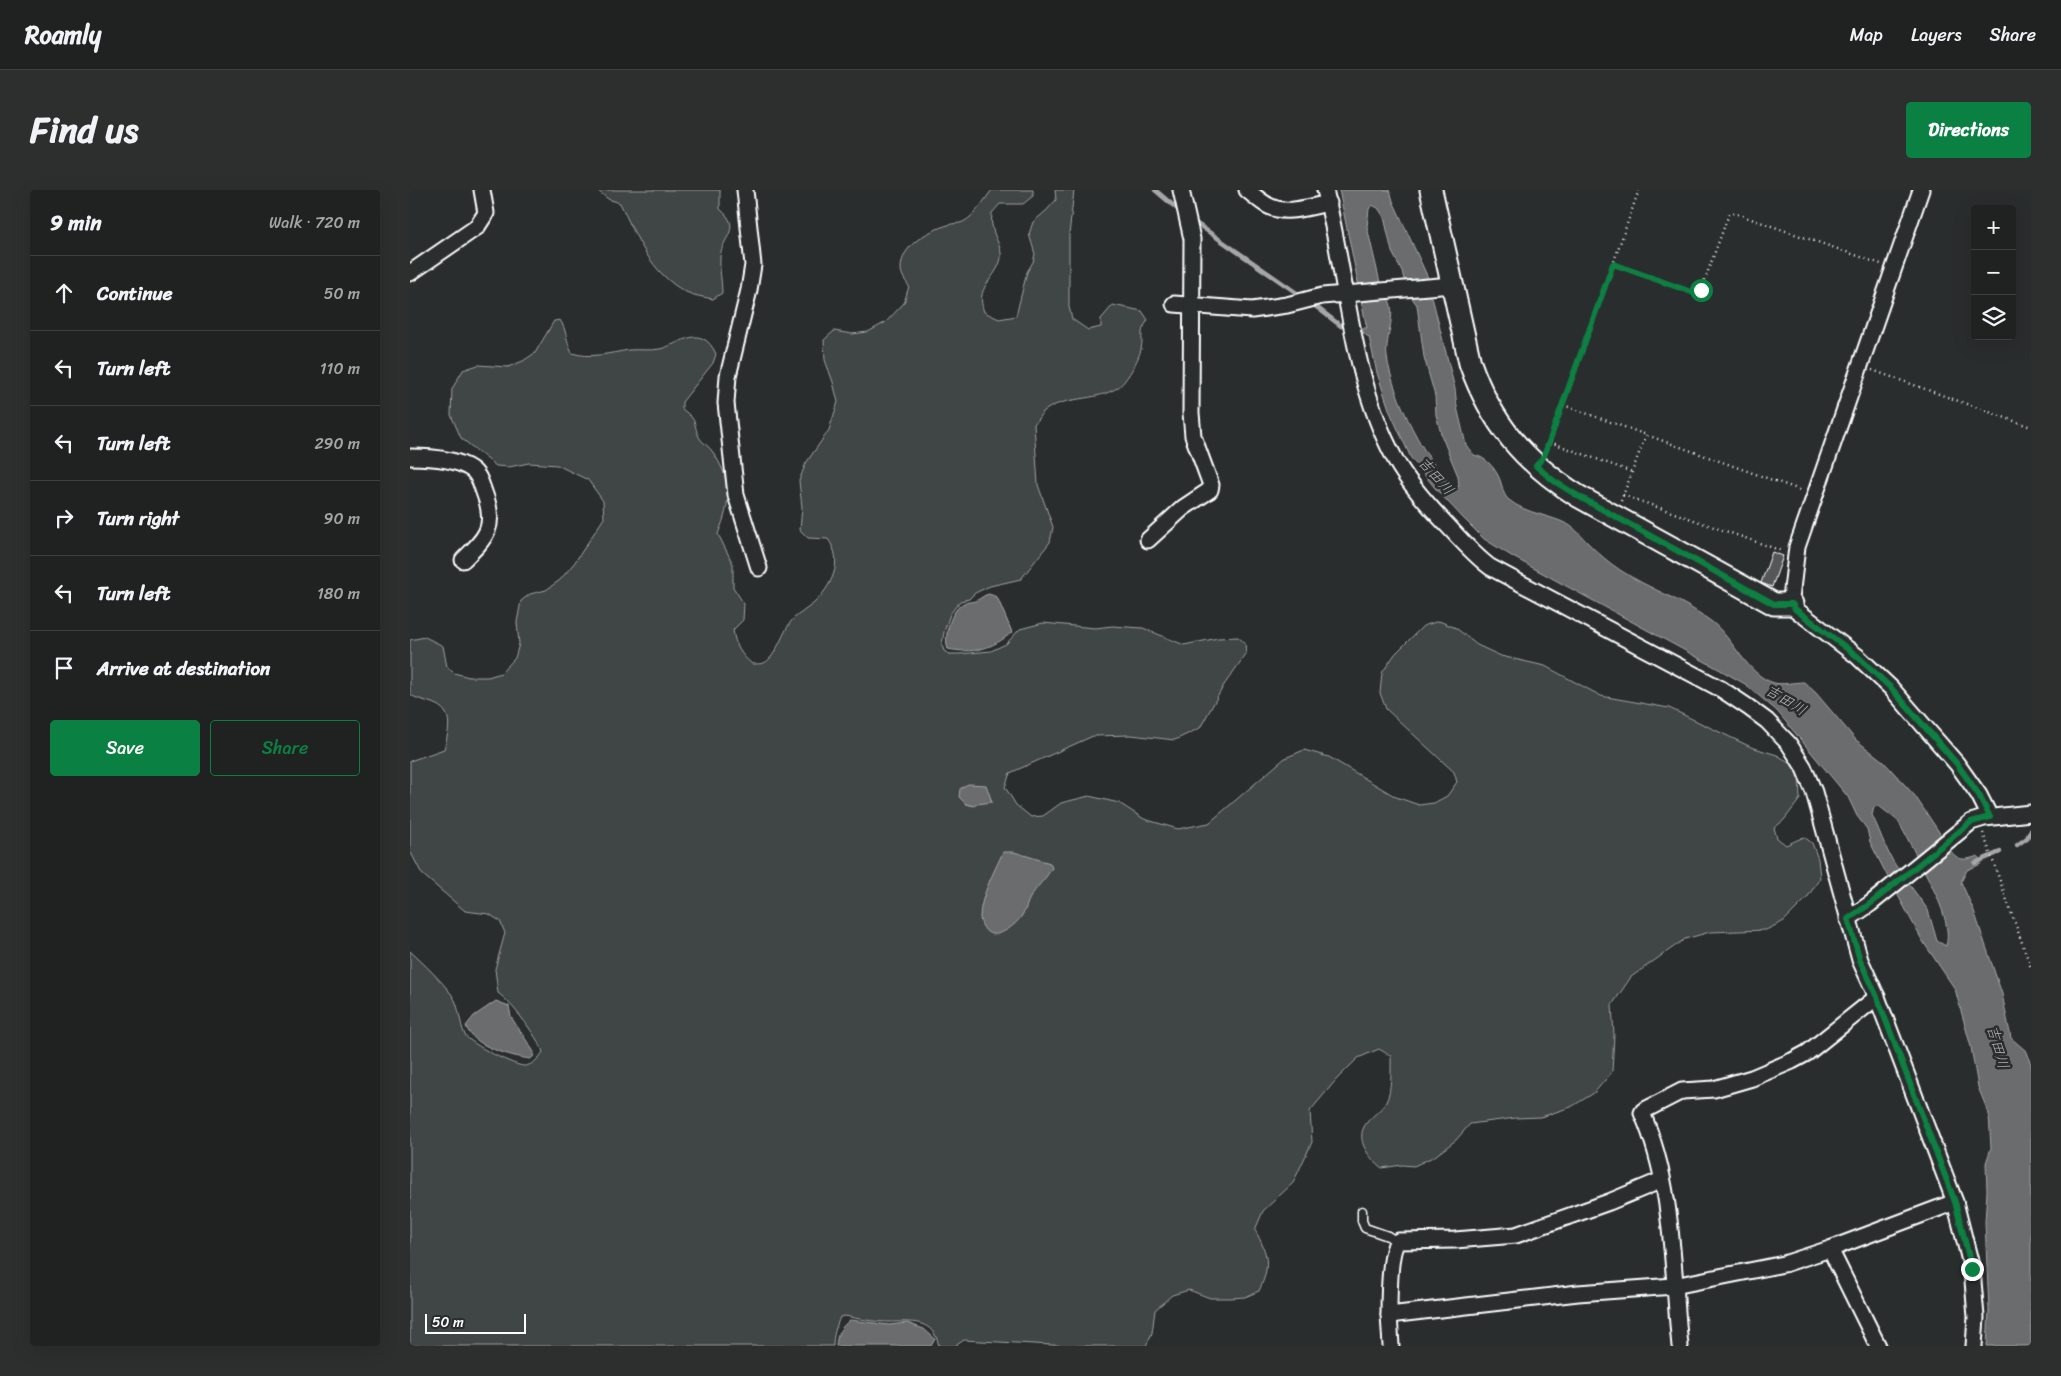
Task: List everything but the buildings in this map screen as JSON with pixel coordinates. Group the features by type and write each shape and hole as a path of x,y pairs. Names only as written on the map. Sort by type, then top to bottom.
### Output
{"street":[{"path":"410,273 477,227 486,213 482,190"},
{"path":"745,190 753,265 749,290 728,376 726,404 736,495 759,568"},
{"path":"1148,540 1183,508 1210,490 1210,479 1193,436 1191,413 1192,239 1181,190"},
{"path":"1247,190 1269,206 1285,210 1327,197 1350,295 1368,389 1378,419 1395,458 1416,489 1478,558 1490,568 1721,689 1767,722 1788,744 1808,776 1860,960 1877,997 1955,1202 1972,1269 1976,1317 1974,1346"},
{"path":"1431,190 1447,286 1478,386 1517,448 1554,481 1615,516 1774,604 1792,604"},
{"path":"1921,190 1895,269 1814,495 1795,556 1792,604 1795,609 1857,656 1898,695 1957,764 1979,795 1982,819"},
{"path":"1174,304 1252,310 1331,295 1447,286"},
{"path":"410,457 438,459 462,465 475,473 480,481 490,511 490,526 483,539 463,560"},
{"path":"1848,919 1982,819 2031,813"},
{"path":"1680,1346 1669,1226 1662,1180 1652,1135 1642,1113 1643,1111 1682,1091 1714,1089 1752,1078 1792,1061 1808,1053 1877,997"},
{"path":"1391,1346 1388,1289 1394,1248 1397,1242 1402,1240 1455,1240 1516,1235 1662,1180"},
{"path":"1389,1315 1578,1293 1674,1286 1784,1264 1830,1249 1955,1202"},
{"path":"1830,1249 1878,1346"}],"lane":[{"path":"1362,1211 1362,1221 1365,1228 1388,1236 1397,1242"}],"path":[{"path":"1536,466 1544,456 1550,442 1639,190"},
{"path":"1613,264 1697,294 1701,290 1729,214 1734,213 1895,269"},
{"path":"1859,365 2031,427"},
{"path":"1563,405 1814,495"},
{"path":"1615,516 1646,435"},
{"path":"1550,442 1632,472"},
{"path":"1624,495 1795,556"},
{"path":"1982,819 1981,828 2031,968"}],"shaded area":[{"path":"597,190 720,190 720,209 727,216 731,228 720,258 722,293 713,299 689,293 663,275 646,253 620,203 608,199"},
{"path":"992,190 1033,190 1033,196 1023,204 1000,204 992,213 993,230 1000,248 1001,257 997,269 983,290 982,303 984,312 999,319 1016,316 1027,272 1035,254 1029,234 1033,222 1056,200 1055,190 1074,190 1069,235 1069,307 1072,319 1088,330 1101,327 1101,319 1113,305 1142,311 1148,320 1142,332 1142,344 1138,359 1121,385 1099,395 1060,403 1051,407 1043,412 1034,424 1038,485 1053,527 1050,542 1021,579 990,586 975,593 969,599 960,601 950,614 944,632 942,645 944,651 949,654 960,654 991,651 1006,644 1020,629 1043,623 1095,628 1112,626 1143,628 1184,645 1218,638 1238,637 1245,643 1246,654 1224,685 1200,728 1175,740 1131,735 1093,736 1010,773 1005,787 1016,805 1031,817 1043,816 1061,803 1089,796 1119,803 1144,819 1178,829 1209,823 1285,758 1304,750 1329,757 1396,797 1419,805 1434,803 1447,796 1457,782 1454,772 1386,709 1380,693 1382,673 1395,654 1423,626 1439,621 1456,628 1477,645 1501,656 1545,666 1601,696 1669,708 1751,747 1777,755 1792,764 1799,776 1800,799 1784,820 1774,828 1777,838 1786,845 1804,837 1812,843 1818,859 1820,878 1807,898 1784,921 1766,930 1710,932 1685,939 1631,977 1612,1005 1614,1035 1612,1072 1594,1093 1571,1107 1541,1117 1470,1124 1456,1140 1435,1156 1414,1166 1402,1165 1382,1168 1365,1149 1362,1131 1370,1119 1384,1105 1388,1097 1391,1079 1391,1056 1379,1049 1358,1058 1336,1080 1310,1111 1312,1142 1293,1183 1263,1211 1255,1230 1263,1246 1266,1260 1265,1274 1259,1291 1245,1297 1230,1298 1210,1298 1189,1290 1172,1295 1155,1310 1152,1333 1146,1346 1069,1346 964,1340 955,1346 939,1346 932,1330 920,1324 913,1322 877,1321 845,1316 840,1317 835,1331 833,1346 410,1346 410,951 455,999 465,1035 475,1044 513,1063 525,1066 538,1059 543,1052 523,1020 498,993 495,969 505,933 500,921 489,914 465,911 422,874 410,851 410,761 444,749 448,722 447,716 439,706 410,694 410,640 425,637 443,646 447,667 454,673 469,677 488,677 501,673 515,658 519,644 517,622 521,601 530,594 546,590 560,580 575,562 604,518 603,501 588,480 557,465 529,463 509,467 496,466 461,438 451,415 452,389 463,370 478,365 508,367 523,361 535,353 554,321 560,320 572,353 579,355 607,354 629,350 656,350 697,337 704,339 710,344 716,354 713,363 682,402 682,409 693,419 699,437 711,449 724,472 728,492 726,512 718,534 733,564 733,587 744,604 743,620 733,630 735,640 742,653 752,664 764,663 773,655 790,623 820,597 834,574 835,556 828,539 808,538 800,530 802,507 799,481 806,463 829,430 838,402 825,360 824,340 834,331 852,334 868,332 886,322 904,303 909,286 901,269 902,260 911,246 932,231 950,224 961,223 967,219"}],"water":[{"path":"1339,190 1390,190 1393,201 1429,280 1406,288 1402,271 1392,252 1384,217 1378,208 1372,205 1369,209 1367,227 1382,291 1360,292"},
{"name":"吉田川","path":"1430,289 1455,389 1457,407 1466,445 1474,455 1483,458 1493,468 1507,498 1516,505 1569,525 1611,564 1701,614 1720,629 1748,664 1764,679 1777,684 1804,682 1816,693 1856,740 1883,761 1915,796 1945,841 1920,862 1898,821 1879,806 1874,807 1872,815 1889,854 1903,875 1892,885 1870,842 1867,829 1857,816 1848,797 1777,711 1745,684 1513,557 1484,539 1435,488 1411,458 1390,412 1377,373 1369,337 1364,334 1362,328 1367,328 1360,297 1384,294 1389,300 1392,315 1387,357 1396,391 1422,446 1433,463 1455,489 1459,486 1458,476 1442,437 1436,415 1435,396 1424,357 1417,305 1407,291"},
{"path":"989,594 997,597 1012,632 997,643 982,649 965,651 948,649 947,631 955,611 964,603 975,601"},
{"path":"968,784 986,785 992,802 974,806 966,804 959,797 960,789"},
{"name":"吉田川","path":"1946,844 1959,858 1967,859 1978,856 1981,864 1967,870 1961,882 1974,911 2002,994 2011,1038 2025,1050 2031,1064 2031,1346 1987,1346 1989,1310 1985,1222 1986,1163 1991,1148 1989,1114 1978,1087 1971,1047 1955,989 1922,940 1893,886 1904,877 1928,910 1937,941 1946,946 1947,936 1944,915 1921,864"},
{"path":"1003,852 1014,852 1050,863 1052,868 1031,896 1018,920 1007,930 993,934 987,932 983,926 980,919 981,909 988,884"},
{"path":"496,1001 509,1006 511,1017 534,1052 533,1057 530,1059 513,1056 484,1045 470,1033 466,1026 474,1016"},
{"path":"850,1320 889,1325 907,1323 924,1329 935,1339 931,1346 836,1346 840,1332"}],"waterway":[{"path":"1155,190 1181,212"},
{"path":"1193,221 1304,298"},
{"path":"1310,302 1341,326"},
{"path":"2017,845 2027,838 2031,830"},
{"path":"1975,863 2000,852"}],"route":[{"path":"1701,290 1697,294 1613,264 1544,456 1536,466 1554,481 1578,496 1774,604 1792,604 1795,609 1857,656 1891,688 1957,764 1986,806 1990,817 1971,822 1870,904 1848,919 1860,960 1877,997 1955,1202 1972,1269"}]}
